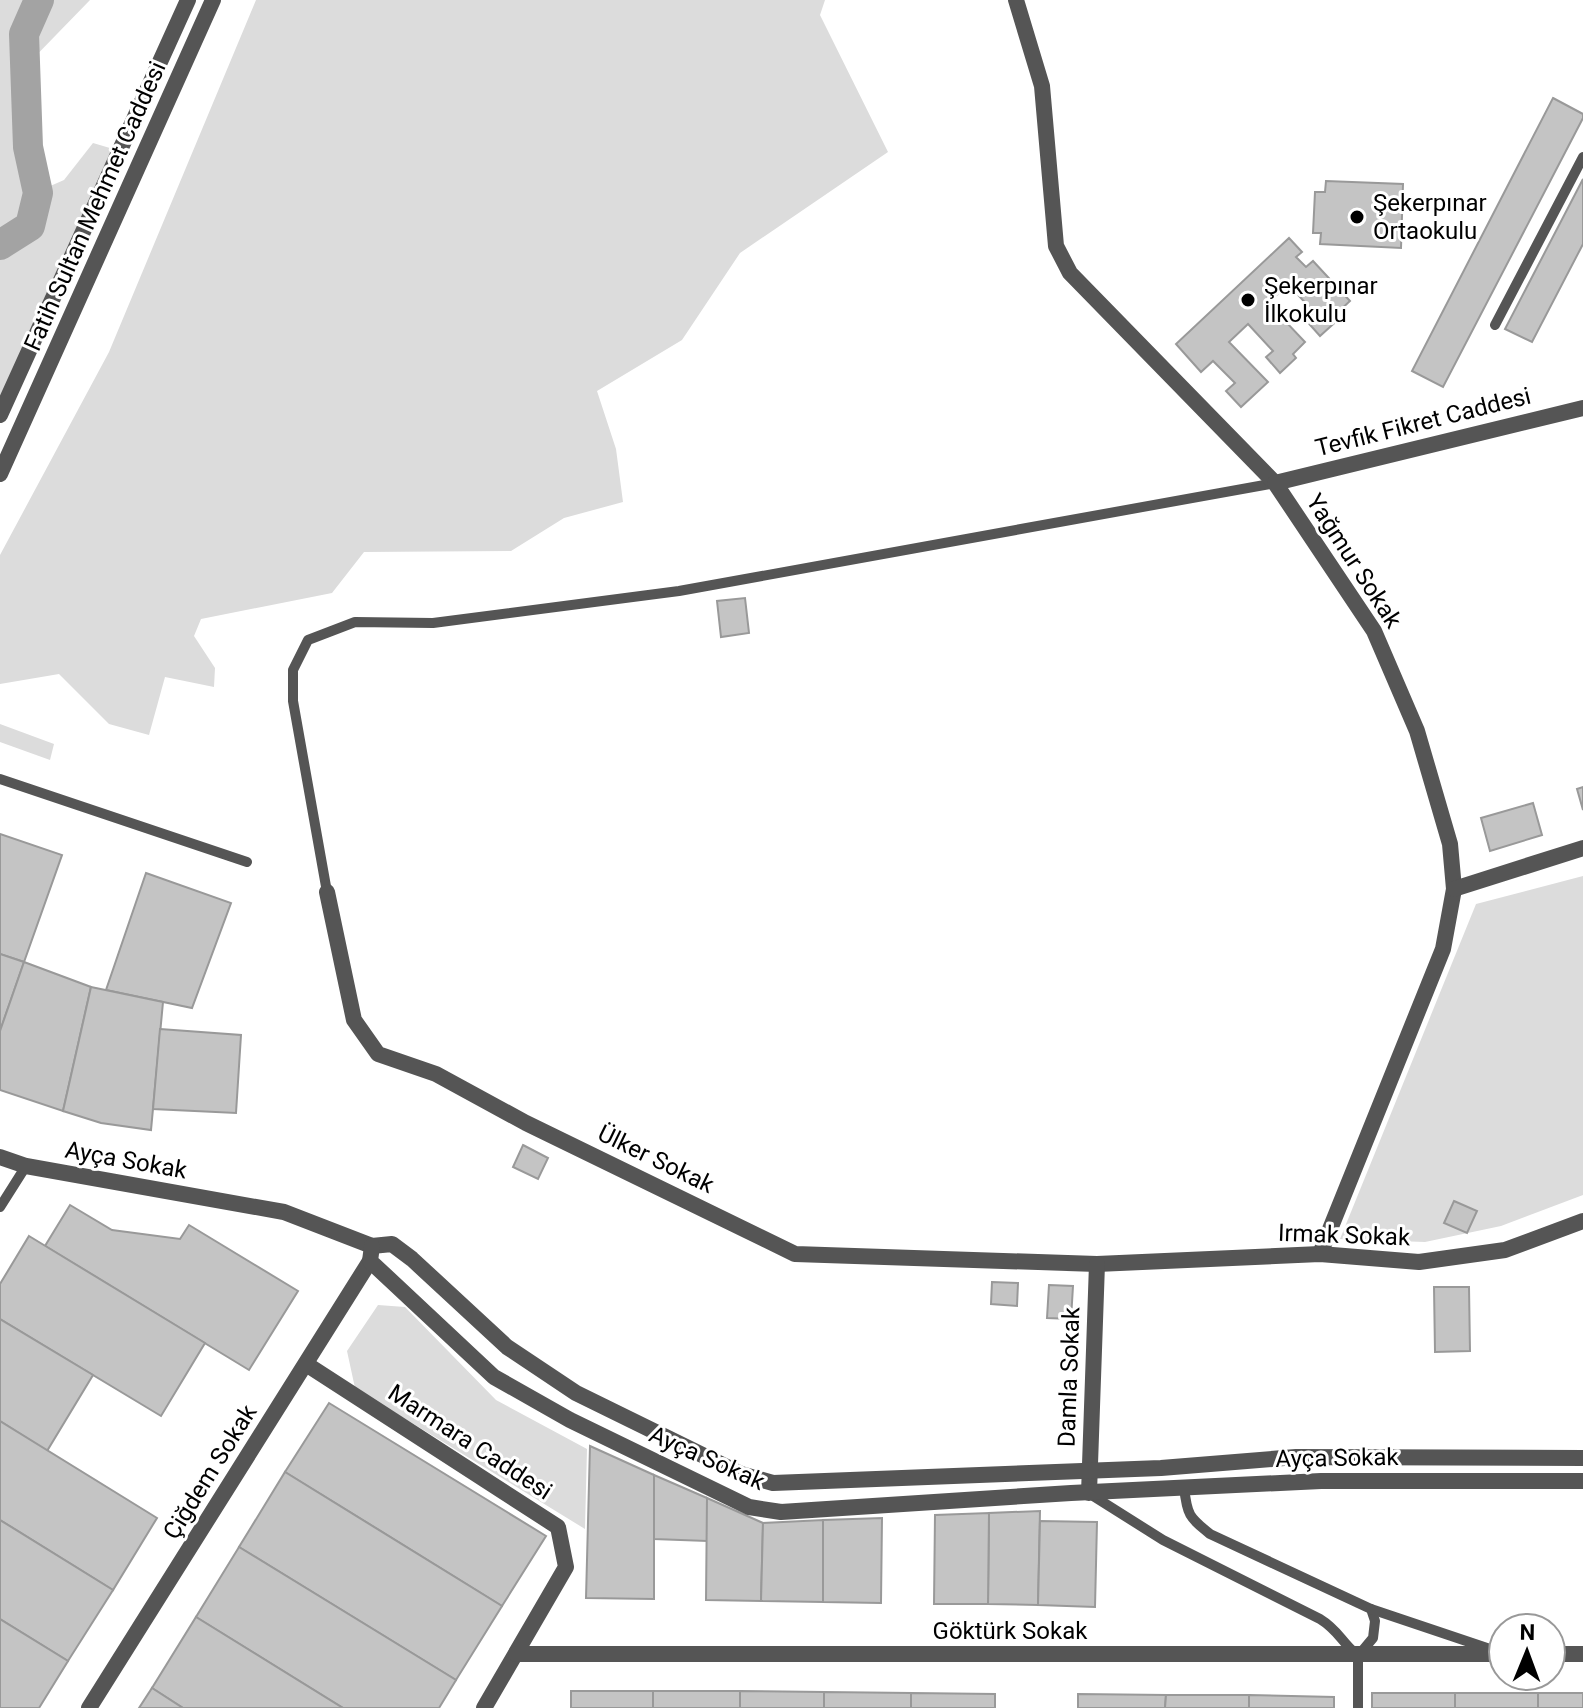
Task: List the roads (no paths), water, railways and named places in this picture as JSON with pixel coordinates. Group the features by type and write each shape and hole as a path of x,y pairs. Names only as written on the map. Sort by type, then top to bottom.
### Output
{"street":[{"name":"Fatih Sultan Mehmet Caddesi","path":"0,415 188,0"},
{"name":"Fatih Sultan Mehmet Caddesi","path":"0,474 213,0"},
{"name":"Yağmur Sokak","path":"1016,0 1042,86 1056,246 1070,273 1275,483 1374,631 1417,731 1450,844 1454,889 1443,949 1320,1254"},
{"name":"Tevfik Fikret Caddesi","path":"1275,483 1583,408"},
{"path":"1454,889 1583,848"},
{"name":"Ülker Sokak","path":"327,892 354,1020 378,1054 436,1074 526,1123 795,1254 1097,1264"},
{"name":"Ayça Sokak","path":"0,1157 26,1166 284,1212 371,1254 494,1377 570,1420 749,1507 781,1512 1321,1481 1583,1481"},
{"name":"Irmak Sokak","path":"1097,1264 1320,1254 1419,1262 1505,1250 1583,1221"},
{"path":"371,1254 392,1244 507,1347 576,1393 741,1474 773,1483 1089,1470 1296,1457 1583,1458"},
{"name":"Çiğdem Sokak","path":"89,1708 306,1364 371,1254"},
{"name":"Damla Sokak","path":"1089,1493 1097,1264"},
{"name":"Marmara Caddesi","path":"306,1364 558,1527 566,1567 484,1708"},
{"name":"Göktürk Sokak","path":"516,1654 1487,1654"}],"lane":[{"path":"1495,325 1583,157"},
{"path":"327,892 293,701 293,670 308,640 355,622 433,623 679,591 1275,483"},
{"path":"0,779 247,862"},
{"path":"0,1207 26,1166"},
{"path":"1184,1487 1186,1511 1210,1534 1371,1609 1487,1649"},
{"path":"1089,1493 1163,1540 1320,1619 1336,1629 1347,1647 1358,1656"},
{"path":"1358,1708 1358,1656 1373,1638 1375,1621 1371,1609"}],"waterway":[{"path":"0,245 30,226 38,193 28,147 24,34 39,0"}],"place":[{"name":"Şekerpınar Ortaokulu","path":"1357,217"},
{"name":"Şekerpınar İlkokulu","path":"1248,300"}]}
